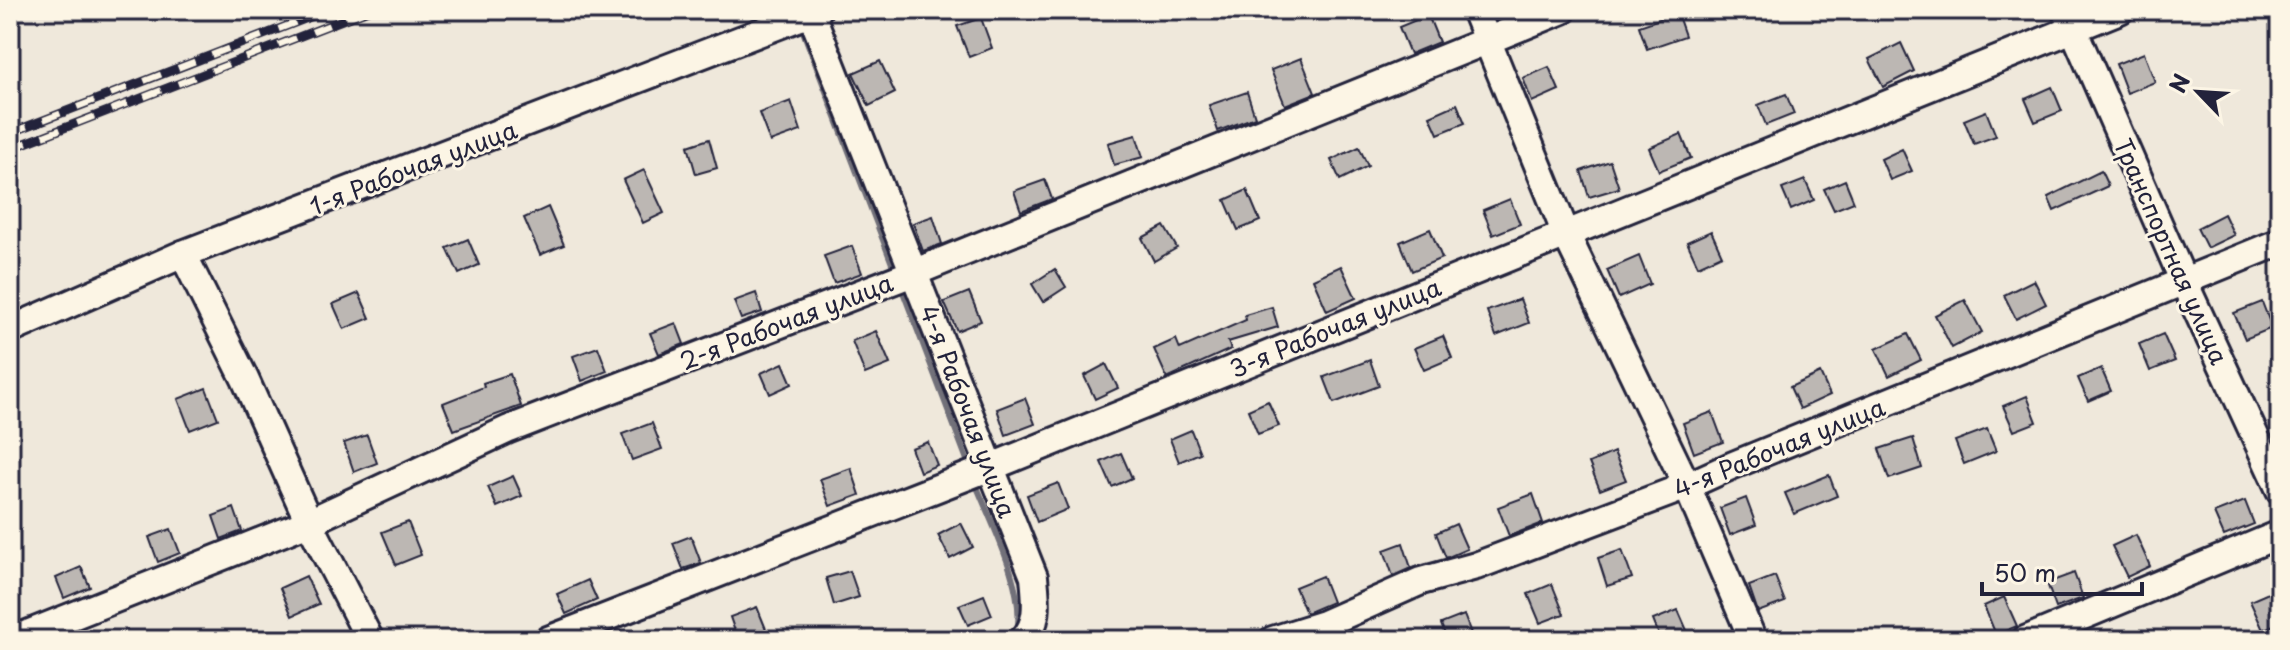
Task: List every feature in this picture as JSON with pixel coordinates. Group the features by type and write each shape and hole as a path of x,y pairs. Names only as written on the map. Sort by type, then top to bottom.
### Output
{"street":[{"path":"1475,10 1566,234 1687,486 1753,640"},
{"name":"2-я Рабочая улица","path":"12,640 309,522 509,429 915,272 1563,10"},
{"name":"3-я Рабочая улица","path":"548,640 991,467 1566,234 2069,19 2120,10"},
{"name":"1-я Рабочая улица","path":"10,330 183,254 814,11"},
{"name":"4-я Рабочая улица","path":"814,11 1034,577 1037,609 1031,638"},
{"name":"Транспортная улица","path":"2069,19 2184,282 2280,490"},
{"name":"4-я Рабочая улица","path":"1273,640 1324,624 1421,581 1476,566 1687,486 2280,242"},
{"path":"183,254 245,379 309,522 370,640"},
{"path":"2025,640 2280,534"}],"building":[{"path":"1677,13 1685,36 1647,49 1639,26"},
{"path":"1428,15 1439,42 1410,54 1399,27"},
{"path":"981,18 992,48 969,57 957,26"},
{"path":"1901,43 1914,71 1883,87 1869,59"},
{"path":"2144,53 2155,82 2127,93 2116,64"},
{"path":"1301,58 1315,93 1285,105 1271,70"},
{"path":"880,61 895,93 869,106 853,73"},
{"path":"1549,67 1559,90 1532,102 1523,78"},
{"path":"2052,87 2062,111 2035,122 2025,99"},
{"path":"1247,92 1255,117 1218,131 1209,105"},
{"path":"1786,94 1794,114 1766,125 1758,105"},
{"path":"791,101 801,131 770,142 759,113"},
{"path":"1457,104 1465,123 1438,134 1430,116"},
{"path":"1986,111 1996,136 1974,144 1964,120"},
{"path":"1681,134 1691,158 1659,171 1649,148"},
{"path":"1136,135 1143,157 1114,165 1108,143"},
{"path":"709,139 717,168 696,174 688,146"},
{"path":"1359,147 1368,166 1340,180 1331,160"},
{"path":"1902,149 1912,171 1890,180 1881,159"},
{"path":"1610,161 1619,188 1589,197 1581,171"},
{"path":"644,170 664,213 643,223 623,180"},
{"path":"2101,171 2108,186 2054,211 2048,197"},
{"path":"1045,180 1052,199 1021,211 1014,191"},
{"path":"1805,180 1814,200 1791,210 1782,189"},
{"path":"1845,180 1854,202 1834,210 1824,189"},
{"path":"1247,190 1260,221 1238,230 1225,200"},
{"path":"1510,199 1520,224 1493,235 1483,210"},
{"path":"548,207 564,245 540,255 524,218"},
{"path":"2224,214 2234,235 2207,248 2197,228"},
{"path":"933,216 942,244 923,251 913,223"},
{"path":"1164,226 1177,248 1154,261 1142,238"},
{"path":"1430,229 1442,258 1412,271 1400,242"},
{"path":"1711,231 1722,255 1698,266 1687,242"},
{"path":"468,239 479,265 459,274 447,248"},
{"path":"852,246 862,273 834,283 824,256"},
{"path":"1639,256 1650,284 1619,298 1607,270"},
{"path":"1341,266 1356,298 1327,311 1313,279"},
{"path":"1055,269 1066,287 1043,302 1032,284"},
{"path":"2034,280 2046,304 2016,319 2004,295"},
{"path":"969,292 981,321 957,331 944,302"},
{"path":"359,293 370,318 344,329 333,304"},
{"path":"756,293 762,312 741,319 734,301"},
{"path":"1520,299 1529,323 1496,336 1487,311"},
{"path":"1965,300 1982,332 1952,348 1935,315"},
{"path":"2262,302 2272,328 2245,339 2234,313"},
{"path":"1272,307 1278,327 1228,342 1231,349 1167,378 1154,349 1176,339 1180,349 1246,320 1245,315"},
{"path":"676,323 684,344 659,354 650,333"},
{"path":"876,331 890,364 865,374 852,341"},
{"path":"1908,334 1921,360 1889,376 1876,349"},
{"path":"2163,334 2175,361 2150,371 2139,344"},
{"path":"1443,336 1452,358 1424,370 1414,348"},
{"path":"598,347 607,371 582,381 573,356"},
{"path":"1370,360 1379,386 1334,403 1324,377"},
{"path":"783,363 792,384 770,394 761,373"},
{"path":"1106,364 1118,388 1095,399 1084,376"},
{"path":"2101,368 2111,391 2088,401 2078,378"},
{"path":"1820,373 1830,395 1800,409 1790,387"},
{"path":"510,374 521,406 454,430 443,403 484,387 483,383"},
{"path":"206,388 218,419 190,430 178,399"},
{"path":"2027,396 2037,422 2014,431 2003,406"},
{"path":"1025,398 1035,424 1006,435 997,409"},
{"path":"1268,401 1279,426 1258,434 1248,410"},
{"path":"1712,412 1723,442 1694,453 1683,423"},
{"path":"652,423 662,449 632,460 622,434"},
{"path":"1987,429 1996,451 1964,464 1955,441"},
{"path":"1191,430 1200,453 1179,462 1170,439"},
{"path":"367,435 377,463 354,472 344,443"},
{"path":"1913,438 1922,468 1889,479 1879,449"},
{"path":"928,442 937,465 920,472 911,448"},
{"path":"1614,452 1626,480 1600,490 1589,463"},
{"path":"1121,453 1132,478 1112,487 1101,462"},
{"path":"851,468 860,495 830,506 820,479"},
{"path":"1829,475 1837,496 1794,514 1785,493"},
{"path":"513,476 522,496 497,507 488,487"},
{"path":"1058,483 1068,509 1037,522 1027,495"},
{"path":"1533,494 1543,523 1509,536 1498,507"},
{"path":"1746,498 1756,525 1730,535 1720,508"},
{"path":"2245,501 2254,524 2224,536 2214,513"},
{"path":"234,508 242,531 221,539 213,516"},
{"path":"408,522 421,555 396,565 382,532"},
{"path":"961,523 973,547 950,559 938,535"},
{"path":"1456,524 1467,549 1446,558 1436,533"},
{"path":"171,529 180,553 158,562 149,537"},
{"path":"2136,535 2150,566 2127,577 2112,546"},
{"path":"691,536 701,563 683,569 673,543"},
{"path":"1403,543 1411,568 1393,576 1384,550"},
{"path":"1622,550 1632,578 1607,586 1598,558"},
{"path":"81,567 90,587 64,598 56,578"},
{"path":"850,571 859,597 834,605 826,578"},
{"path":"2074,573 2083,598 2056,608 2047,583"},
{"path":"306,576 319,604 292,616 280,588"},
{"path":"1322,576 1332,602 1306,613 1295,587"},
{"path":"1775,576 1785,602 1758,612 1749,586"},
{"path":"588,580 597,600 566,614 557,594"},
{"path":"1552,584 1564,614 1540,623 1528,594"},
{"path":"2280,588 2280,622 2263,630 2250,601"},
{"path":"984,595 992,615 968,625 959,605"},
{"path":"2004,597 2017,626 1996,635 1984,606"},
{"path":"757,607 768,634 753,640 738,640 730,617"},
{"path":"1678,610 1689,635 1678,640 1661,640 1653,620"},
{"path":"1464,615 1472,636 1463,640 1447,640 1441,624"}],"waterway":[{"path":"804,34 896,274"},
{"path":"900,284 970,468"},
{"path":"975,482 1012,576 1018,614 1017,631"}],"railway":[{"path":"10,133 328,10"},
{"path":"10,149 368,10"}]}
